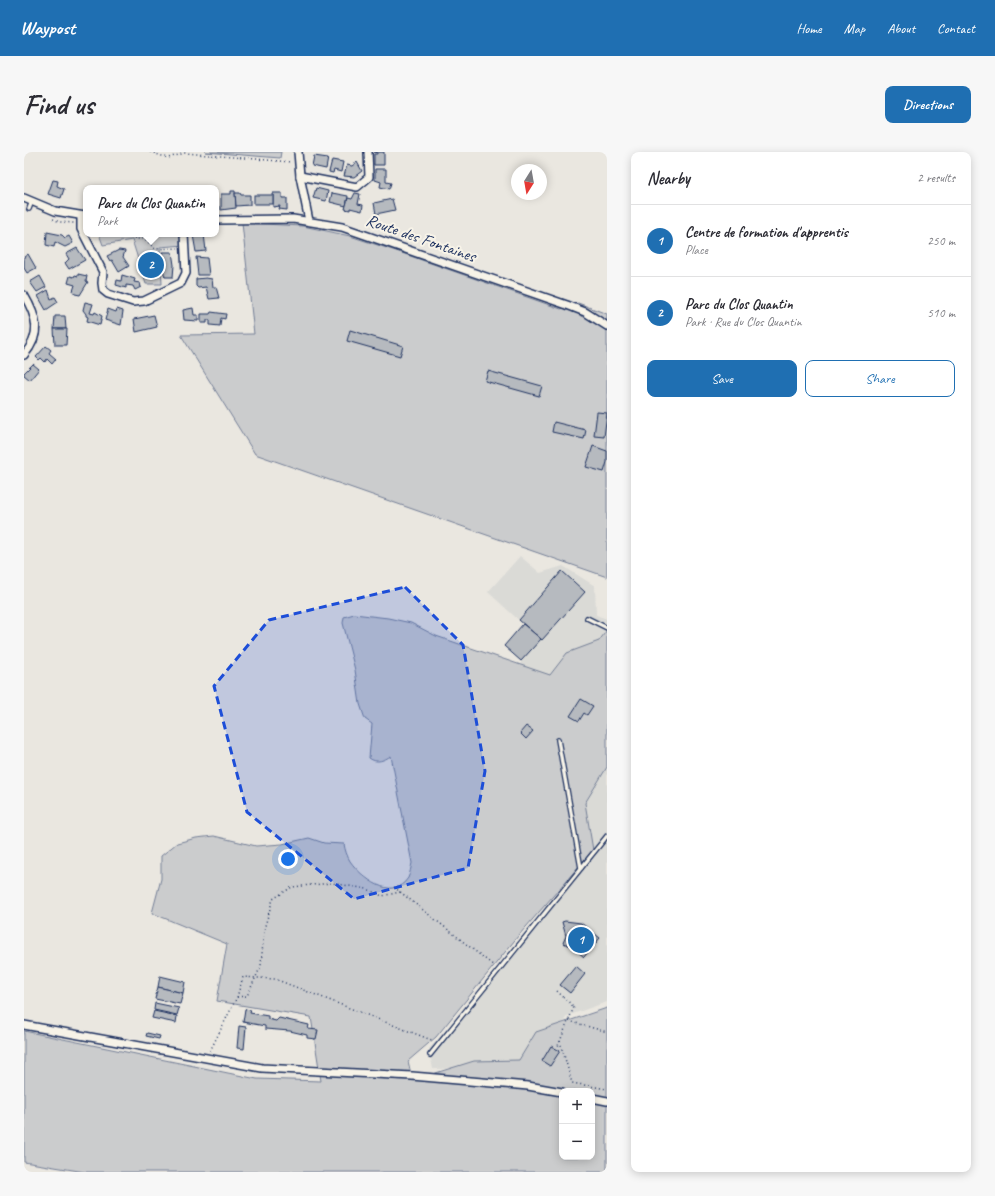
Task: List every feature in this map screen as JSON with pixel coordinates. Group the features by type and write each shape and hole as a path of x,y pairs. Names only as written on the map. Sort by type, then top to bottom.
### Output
{"street":[{"path":"298,152 300,176 309,221"},
{"path":"300,176 357,187 368,177 368,152"},
{"path":"24,198 55,211 83,216"},
{"name":"Route des Fontaines","path":"219,220 275,219 309,221 369,235 585,312 607,326"},
{"path":"83,220 81,229 83,233"},
{"path":"85,237 103,272 103,290 108,294 133,302 144,301 181,283 186,273 184,237"},
{"path":"24,295 36,318 36,326 32,342 24,355"},
{"path":"24,1025 262,1068 412,1076 528,1086 559,1091"},
{"path":"595,1099 607,1101"}],"lane":[{"path":"29,208 32,201"},
{"path":"587,618 607,628"},
{"path":"558,740 581,868"},
{"path":"430,1055 607,836"}],"path":[{"path":"150,152 168,158 185,153 270,161 299,162"},
{"path":"132,237 136,240 144,240 155,249 179,248"},
{"path":"238,996 247,996 261,966 264,929 273,900 292,887 332,883 367,888 382,896 400,892"},
{"path":"394,887 499,970"},
{"path":"207,1058 238,996 243,977 275,979 440,1043"},
{"path":"557,991 574,1007 558,1046"},
{"path":"569,1021 607,1032"},
{"path":"560,1041 572,1082 607,1089"}],"highlighted area":[{"path":"405,587 463,645 485,771 468,868 354,899 247,812 214,686 269,620"}],"shaded area":[{"path":"205,152 281,152 280,158"},
{"path":"242,223 303,226 350,236 561,309 578,303 607,314 607,577 255,454 181,335 254,334"},
{"path":"100,237 184,237 184,245 160,247 162,284 146,284 132,240 103,245"},
{"path":"520,556 540,573 563,566 595,586 596,615 607,619 607,1002 567,1016 532,1070 489,1068 433,1069 429,1049 516,953 576,879 551,740 519,734 521,661 504,646 523,624 488,592"},
{"path":"354,614 388,618 411,623 436,636 550,675 567,653 599,641 607,630 607,767 585,803 593,850 519,935 436,1037 408,1061 411,1074 426,1076 474,1061 519,1060 536,1032 607,1008 607,1172 85,1172 24,1162 24,1031 257,1079 321,1081 311,1017 217,1001 227,944 152,913 161,879 161,856 177,843 196,838 214,836 256,846 282,844 309,838 324,843 344,844 348,857 355,868 369,880 378,885 386,888 394,888 401,885 408,878 412,863 391,756 378,761 369,758 372,724 365,719 360,704 355,670 343,623 344,617"}],"building":[{"path":"377,152 384,152 384,165 374,165 374,154 377,154"},
{"path":"314,156 328,158 326,169 312,166"},
{"path":"332,160 343,162 341,172 334,170 333,173 329,172"},
{"path":"357,162 362,171 354,177 344,176 347,165 352,166"},
{"path":"375,169 386,169 386,182 391,183 389,189 380,187 381,182 375,180"},
{"path":"53,180 58,181 57,186 64,189 61,198 48,194"},
{"path":"316,188 328,191 326,201 313,198"},
{"path":"231,191 235,191 236,208 221,210 221,194 231,194"},
{"path":"235,193 250,195 250,205 236,206"},
{"path":"273,193 282,193 282,198 287,198 287,210 279,209 280,206 273,207"},
{"path":"332,193 348,196 346,206 330,202"},
{"path":"355,193 360,194 358,204 363,205 362,211 350,208 350,210 345,209 348,198 352,199"},
{"path":"254,195 273,195 273,204 254,204"},
{"path":"392,199 395,210 376,214 374,203"},
{"path":"47,232 62,235 65,238 69,236 73,243 65,247 55,242 54,247 46,245"},
{"path":"193,237 204,237 206,251 196,252"},
{"path":"77,248 85,260 69,269 65,263 69,259 66,254"},
{"path":"119,250 125,251 123,257 129,266 119,272 112,260 110,261 107,256"},
{"path":"162,252 172,252 174,265 173,277 165,277"},
{"path":"28,254 36,268 27,273 24,268 24,257"},
{"path":"196,257 207,258 209,275 198,275"},
{"path":"78,274 87,276 86,281 88,282 80,295 75,294 73,291 75,285 68,283 70,276 78,276"},
{"path":"122,275 135,279 134,282 140,283 141,287 135,290 133,286 126,285 126,288 116,285 117,280 121,281"},
{"path":"40,276 46,287 37,292 30,282"},
{"path":"196,279 212,279 213,287 216,287 219,298 209,299 206,287 198,288 196,286"},
{"path":"48,290 51,299 55,297 58,302 46,310 38,296"},
{"path":"85,302 93,304 90,313 94,314 95,312 102,316 100,325 87,321 88,317 83,310"},
{"path":"193,308 194,315 198,315 198,321 184,320 183,310"},
{"path":"108,309 116,312 117,309 123,311 121,325 105,320"},
{"path":"211,312 226,314 225,319 221,318 220,326 210,325 210,320 207,320 207,323 201,323 201,314 210,314"},
{"path":"154,315 157,327 136,332 134,319"},
{"path":"55,316 65,316 66,329 54,329"},
{"path":"54,329 67,329 66,345 55,345"},
{"path":"350,330 403,346 400,356 347,341"},
{"path":"46,346 51,350 49,353 56,359 52,364 47,359 45,362 41,358 39,360 36,357"},
{"path":"33,364 39,369 30,380 24,375 24,373"},
{"path":"488,371 542,386 539,396 485,381"},
{"path":"597,412 607,413 604,437 594,436"},
{"path":"554,422 586,430 584,439 552,432"},
{"path":"593,446 607,451 607,462 604,472 586,467"},
{"path":"562,571 585,592 542,640 519,620"},
{"path":"523,624 541,639 521,661 504,646"},
{"path":"581,699 593,706 587,715 584,713 579,721 570,716"},
{"path":"526,726 533,731 526,739 520,733"},
{"path":"562,922 581,923 600,938 584,957 571,946 563,943 566,936"},
{"path":"576,966 585,974 570,993 560,985"},
{"path":"160,976 185,982 183,993 158,987"},
{"path":"158,987 183,993 180,1004 155,999"},
{"path":"155,1003 179,1008 177,1015 154,1010"},
{"path":"245,1009 251,1010 250,1013 268,1016 268,1019 276,1021 279,1018 309,1025 308,1029 318,1030 316,1039 307,1038 307,1035 290,1031 265,1029 265,1026 243,1022"},
{"path":"154,1011 177,1016 176,1023 152,1018"},
{"path":"239,1026 246,1027 244,1049 237,1048"},
{"path":"147,1033 160,1036 159,1039 146,1036"},
{"path":"551,1046 560,1051 550,1066 542,1061"}],"place":[{"name":"Parc du Clos Quantin","path":"151,265"},
{"name":"Centre de formation d'apprentis","path":"581,940"}]}
